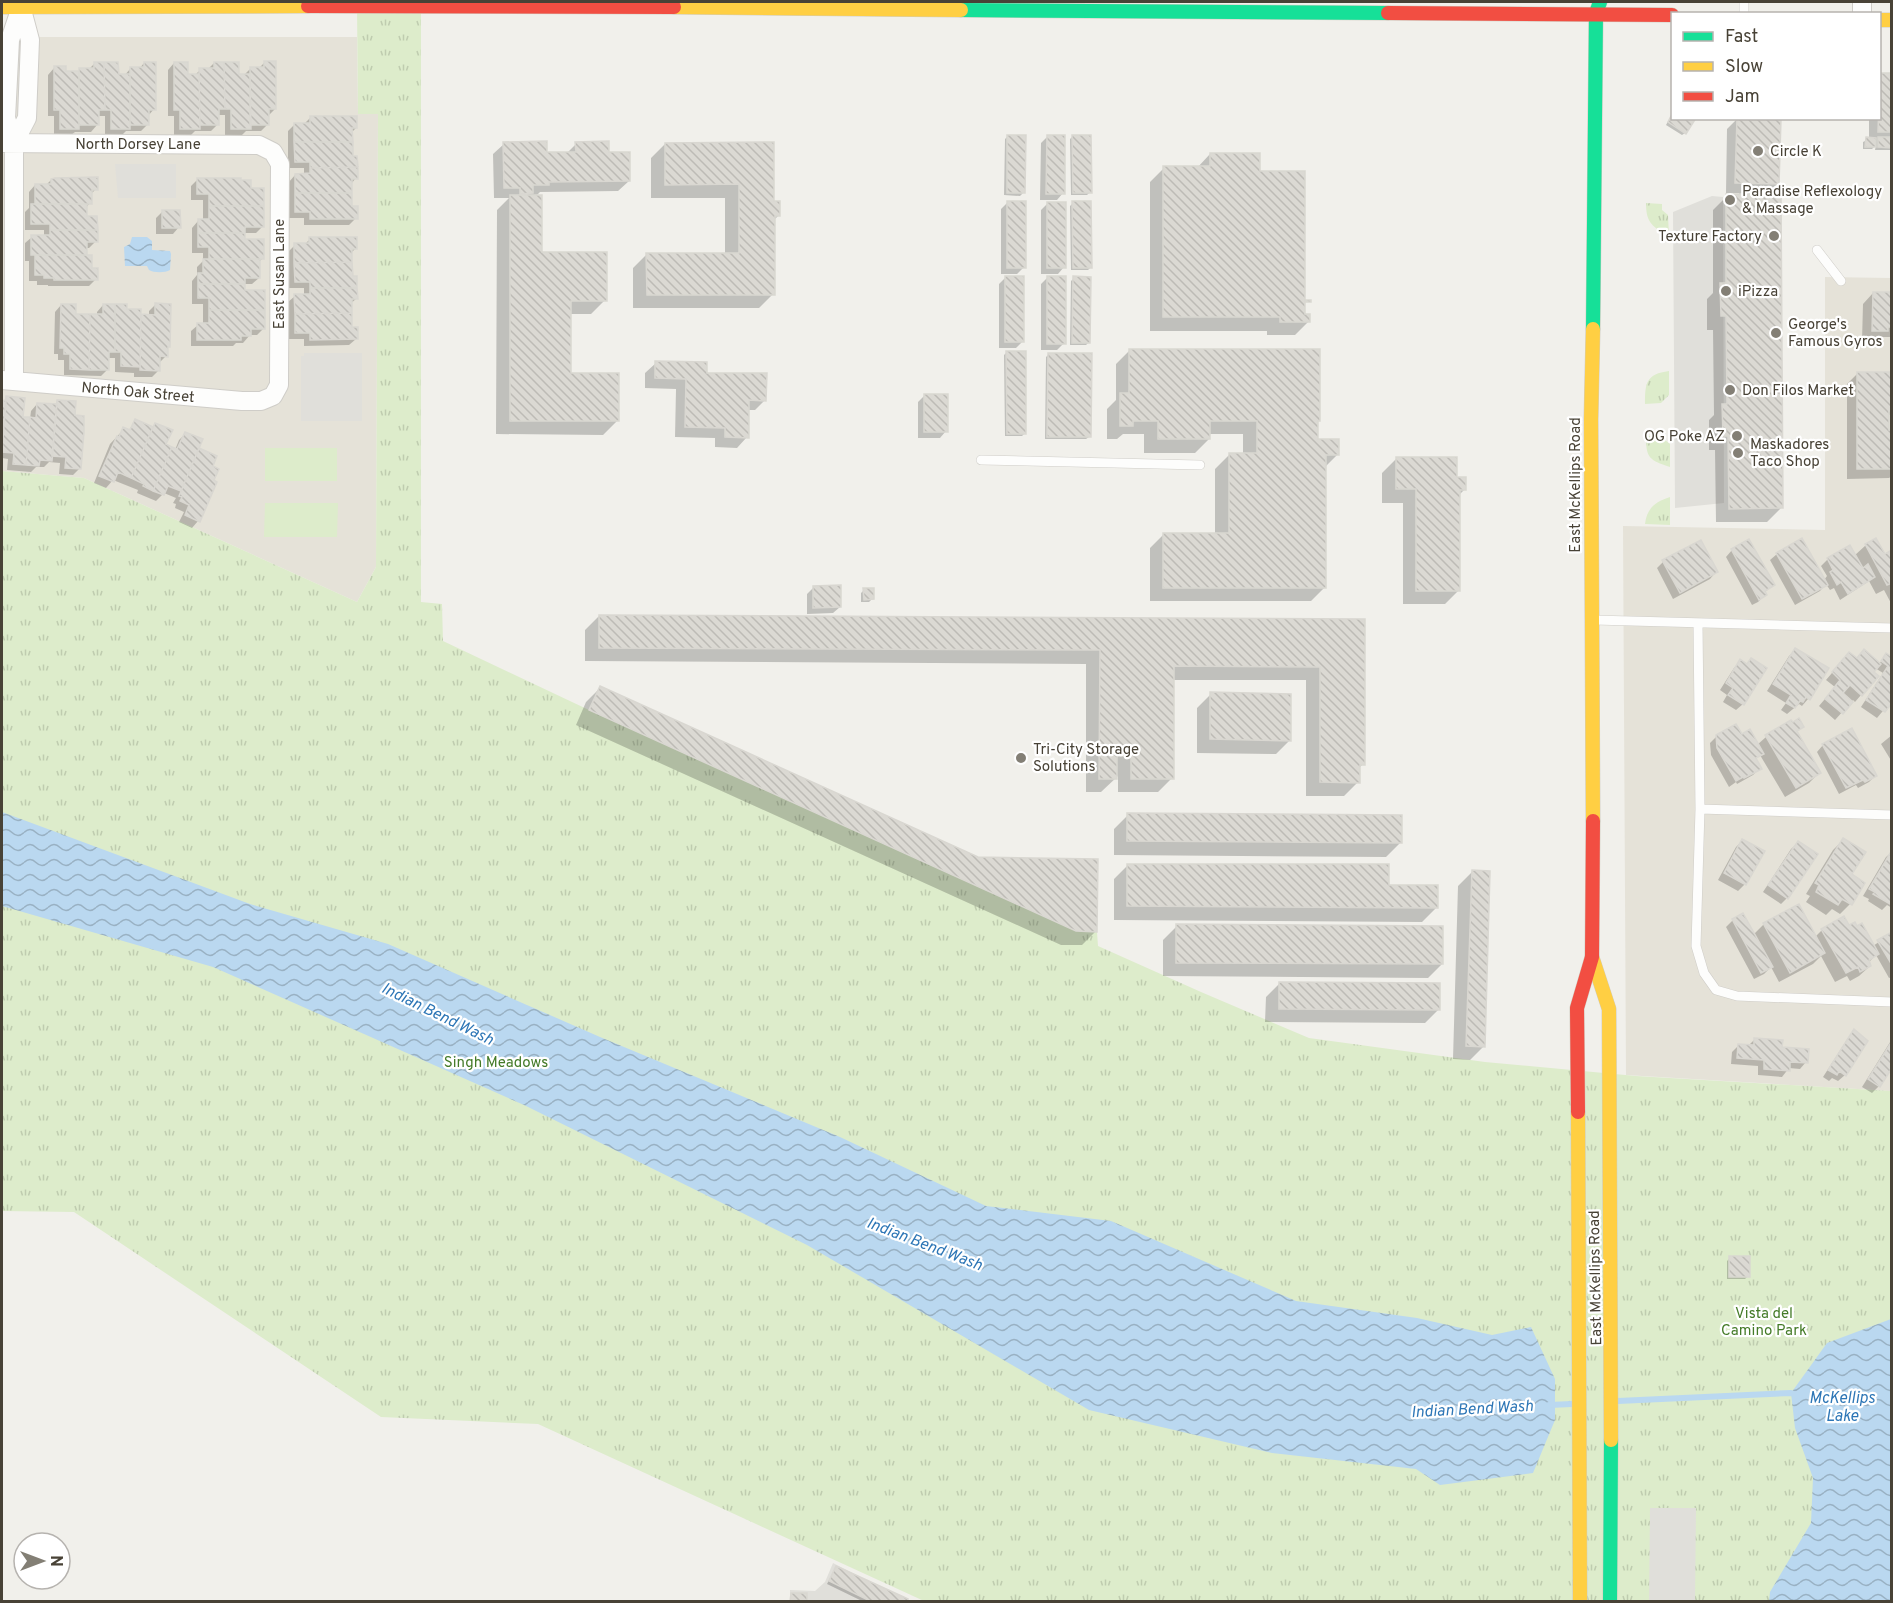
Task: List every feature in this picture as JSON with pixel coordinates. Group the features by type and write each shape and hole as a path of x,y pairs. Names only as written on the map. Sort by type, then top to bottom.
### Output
{"main road":[{"path":"1586,2 1598,7"},
{"path":"2,7 21,4 501,4 1598,7 1671,15"},
{"name":"East McKellips Road","path":"1580,1602 1577,1008 1592,957 1592,419 1598,7"},
{"name":"East McKellips Road","path":"1592,957 1609,1009 1612,1380 1610,1602"}],"street":[{"path":"8,381 6,106 10,40 21,4"},
{"path":"8,143 27,118 30,40 21,4"},
{"path":"6,106 27,106"},
{"name":"North Dorsey Lane","path":"8,143 259,145 273,152"},
{"name":"East Susan Lane","path":"273,152 280,164 279,385 273,396"},
{"name":"North Oak Street","path":"8,381 242,401 261,401 273,396"}],"lane":[{"path":"1817,250 1841,281"},
{"path":"981,460 1200,465"},
{"path":"1592,620 1892,628"},
{"path":"1698,624 1700,809 1696,946 1704,973 1716,990 1737,996 1892,1002"},
{"path":"1700,809 1892,815"}],"shaded area":[{"path":"2,37 357,37 358,114 378,114 376,567 357,602 84,478 2,471"},
{"path":"115,164 176,164 176,198 118,198"},
{"path":"1712,196 1723,197 1724,503 1675,508 1673,212"},
{"path":"1825,277 1891,278 1891,1091 1626,1075 1623,526 1825,530"},
{"path":"304,353 362,353 362,421 301,421 301,356 304,356"},
{"path":"1650,1508 1696,1508 1695,1601 1649,1601"},
{"path":"833,1563 907,1601 790,1602 790,1590 815,1591 825,1582"}],"green space":[{"name":"Singh Meadows","path":"357,6 421,6 421,602 442,604 443,641 589,710 1076,931 1097,932 1098,946 1309,1038 1485,1062 1636,1076 1891,1091 1891,1601 924,1601 538,1424 381,1417 74,1212 2,1211 2,471 84,478 357,602 376,567 378,114 358,114"},
{"path":"1646,203 1662,204 1662,210 1668,215 1669,237 1649,220"},
{"path":"1669,371 1669,395 1661,403 1645,404 1648,381 1656,374"},
{"path":"1646,436 1660,436 1670,444 1670,467 1650,457"},
{"path":"265,448 337,448 337,481 265,481"},
{"path":"1670,497 1670,525 1645,524 1653,506"},
{"path":"265,503 338,503 337,537 264,537"}],"water":[{"path":"132,237 147,237 152,241 152,250 170,251 170,270 157,272 149,270 147,266 125,266 124,247 130,244"},
{"path":"2,812 250,904 388,944 600,1037 840,1137 986,1206 1111,1221 1296,1301 1417,1318 1492,1335 1531,1327 1555,1379 1555,1420 1533,1473 1440,1485 1416,1469 1272,1453 1089,1410 807,1245 524,1105 213,967 2,906"},
{"name":"McKellips Lake","path":"1891,1319 1891,1601 1769,1601 1770,1592 1811,1523 1813,1478 1795,1428 1791,1393 1827,1343"}],"building":[{"path":"264,61 276,61 276,109 269,109 269,125 250,125 250,67 264,67"},
{"path":"94,62 104,62 105,110 99,110 99,125 79,125 79,68 94,68"},
{"path":"104,62 118,62 119,74 130,74 130,129 111,129 111,110 105,110"},
{"path":"144,62 156,62 156,110 149,110 149,125 130,125 130,67 144,67"},
{"path":"174,62 188,62 188,74 199,74 200,129 180,129 180,110 174,110"},
{"path":"214,62 224,62 225,109 219,109 219,125 200,125 199,68 214,68"},
{"path":"224,62 239,62 239,74 250,74 251,129 231,129 231,109 225,109"},
{"path":"54,66 66,66 66,71 79,71 79,129 60,129 60,110 54,110"},
{"path":"1881,73 1892,73 1892,132 1878,132 1878,120 1881,120"},
{"path":"310,116 357,116 357,128 352,128 353,142 294,142 294,123 310,123"},
{"path":"1671,116 1671,120 1695,120 1686,134 1668,122"},
{"name":"Circle K","path":"1737,120 1781,120 1779,184 1735,183"},
{"path":"1007,135 1026,135 1025,193 1007,193"},
{"path":"1047,135 1065,135 1065,194 1046,194"},
{"path":"1072,135 1091,135 1092,193 1073,193"},
{"path":"1866,137 1876,138 1876,147 1865,147"},
{"path":"1878,137 1892,137 1892,148 1878,147"},
{"path":"547,141 547,152 576,152 575,142 609,141 609,152 630,152 630,181 549,182 549,185 533,185 533,193 520,194 520,188 504,188 503,142"},
{"path":"294,142 353,142 353,156 357,156 358,167 310,168 310,162 295,162"},
{"path":"774,142 774,201 780,201 780,216 775,216 775,295 647,295 646,253 739,253 739,184 665,185 665,143"},
{"path":"1210,153 1260,153 1260,171 1305,171 1305,300 1311,300 1311,302 1305,302 1305,314 1310,314 1310,322 1280,322 1280,317 1163,317 1163,166 1210,166"},
{"path":"358,167 358,179 352,179 352,193 295,193 295,174 310,173 310,168"},
{"path":"98,177 98,190 92,190 92,204 35,204 35,184 51,184 51,179 55,178"},
{"path":"197,178 251,180 251,188 264,188 264,206 209,206 209,194 197,194"},
{"path":"295,193 352,193 352,206 358,206 358,219 310,219 310,212 295,212"},
{"path":"1726,194 1781,194 1783,508 1729,509 1728,436 1723,436 1722,404 1727,404 1726,316 1721,316 1720,283 1726,283"},
{"path":"510,195 542,195 542,252 607,252 607,301 571,301 571,373 619,373 619,421 510,421"},
{"path":"1007,201 1026,201 1026,268 1007,268"},
{"path":"1072,201 1091,201 1092,268 1073,268"},
{"path":"1047,202 1066,202 1066,268 1047,268"},
{"path":"31,204 87,204 87,216 97,216 98,230 50,230 50,224 31,224"},
{"path":"209,206 264,206 264,227 245,227 245,233 198,233 198,219 209,219"},
{"path":"162,210 180,210 181,228 162,228"},
{"path":"50,230 98,230 98,242 87,242 87,255 31,255 31,235 50,235"},
{"path":"198,233 245,233 245,239 264,239 264,259 209,259 209,247 198,247"},
{"path":"309,237 357,237 357,249 352,249 352,262 294,263 294,243 309,243"},
{"path":"35,255 92,255 92,268 98,268 98,280 54,280 54,278 44,278 44,275 35,275"},
{"path":"203,259 260,259 260,278 245,278 245,284 198,284 198,273 203,273"},
{"path":"352,262 353,276 357,276 357,288 310,288 310,282 295,282 294,263"},
{"path":"1005,276 1024,276 1024,342 1005,342"},
{"path":"1047,276 1066,276 1066,344 1047,344"},
{"path":"1073,276 1091,277 1090,343 1072,343"},
{"path":"198,284 245,284 245,290 265,290 265,310 209,310 209,298 198,298"},
{"path":"310,288 357,288 358,299 352,299 352,313 295,314 294,294 310,294"},
{"path":"1873,292 1892,292 1892,327 1888,327 1888,331 1872,331"},
{"path":"155,303 171,304 168,357 160,356 160,371 140,370 141,314 155,315"},
{"path":"61,304 76,304 76,314 90,314 89,370 70,369 70,354 64,354 64,348 60,348"},
{"path":"103,304 115,304 115,352 109,352 109,370 89,370 90,314 103,314"},
{"path":"115,304 127,304 127,309 141,309 140,367 121,366 121,352 115,352"},
{"path":"209,310 265,310 265,329 251,329 251,336 241,336 241,340 197,340 197,323 209,323"},
{"path":"352,313 352,327 358,327 358,339 310,340 310,333 295,333 295,314"},
{"path":"1129,349 1320,349 1318,439 1339,439 1339,455 1326,455 1326,588 1163,588 1163,533 1229,533 1229,453 1257,453 1257,421 1210,421 1210,439 1158,439 1158,421 1133,421 1133,426 1120,426 1120,393 1129,393"},
{"path":"1006,351 1026,351 1026,434 1007,434"},
{"path":"1048,353 1092,353 1091,437 1047,437"},
{"path":"655,361 707,362 707,373 767,373 766,401 749,400 749,438 725,437 725,428 685,427 686,379 655,378"},
{"path":"1857,372 1892,372 1892,411 1889,411 1889,430 1892,430 1892,469 1857,469"},
{"path":"924,394 948,394 948,432 924,432"},
{"path":"6,396 25,398 23,417 30,417 26,465 13,464 14,453 2,452"},
{"path":"2,400 6,401 2,452"},
{"path":"57,400 76,401 75,415 84,416 81,469 65,468 66,457 52,456"},
{"path":"37,403 57,404 52,461 40,460 39,466 26,465 30,417 36,418"},
{"path":"135,419 153,427 131,478 118,472 114,482 99,476 117,436 119,437 123,427 130,430"},
{"path":"155,423 173,430 166,444 172,447 153,491 131,478"},
{"path":"185,432 203,439 181,491 168,486 164,495 153,491 172,447 177,449"},
{"path":"199,448 217,456 213,466 219,469 214,480 217,482 200,522 185,515 189,505 180,501 182,497 179,496"},
{"path":"1396,457 1457,457 1457,477 1466,477 1466,490 1460,490 1460,591 1416,591 1416,489 1396,489"},
{"path":"1802,538 1828,585 1802,599 1776,553"},
{"path":"1876,538 1885,554 1890,551 1892,553 1892,583 1887,585 1865,544"},
{"path":"1749,539 1775,585 1765,591 1767,595 1759,600 1731,549"},
{"path":"1701,540 1718,572 1680,593 1662,560"},
{"path":"1850,545 1863,568 1868,564 1875,577 1848,594 1841,582 1837,585 1830,572 1833,570 1827,558"},
{"path":"841,585 841,607 813,608 813,586"},
{"path":"863,588 874,588 874,599 864,600"},
{"path":"599,615 1365,619 1365,765 1360,765 1360,783 1320,782 1320,667 1174,666 1174,779 1131,779 1131,756 1117,756 1117,779 1099,779 1100,650 599,648"},
{"path":"1795,648 1829,668 1810,700 1806,697 1795,708 1786,703 1791,695 1773,684"},
{"path":"1864,649 1881,664 1874,672 1879,676 1862,696 1850,685 1843,693 1853,702 1843,714 1825,699 1840,680 1832,672 1849,652 1857,658"},
{"path":"1886,653 1892,657 1892,703 1885,712 1866,700 1888,666 1881,661"},
{"path":"1751,658 1767,668 1744,705 1728,695 1733,688 1726,683 1740,659 1747,664"},
{"path":"600,686 978,857 1098,859 1097,932 1076,931 589,710"},
{"path":"1210,692 1291,694 1291,741 1210,739"},
{"path":"1799,718 1804,727 1797,731 1821,773 1796,788 1765,735"},
{"path":"1736,724 1742,734 1750,729 1764,754 1756,758 1762,769 1736,781 1717,748 1716,735"},
{"path":"1852,728 1877,776 1846,788 1822,744"},
{"path":"1127,813 1402,815 1402,843 1127,841"},
{"path":"1843,838 1866,852 1852,874 1865,883 1852,905 1842,899 1838,905 1816,892 1819,885 1815,883"},
{"path":"1742,839 1765,851 1746,885 1724,873"},
{"path":"1798,841 1818,854 1788,899 1768,885"},
{"path":"1892,850 1892,901 1890,904 1869,889"},
{"path":"1127,864 1389,864 1389,885 1438,885 1438,908 1127,906"},
{"path":"1472,870 1490,871 1485,1047 1466,1046"},
{"path":"1799,904 1825,953 1790,973 1763,923"},
{"path":"1743,913 1773,967 1761,973 1732,919"},
{"path":"1844,916 1849,925 1855,922 1857,926 1862,923 1879,954 1869,960 1871,966 1860,972 1858,967 1846,973 1821,929"},
{"path":"1176,924 1443,926 1443,964 1176,963"},
{"path":"1892,932 1892,965 1877,940"},
{"path":"1279,982 1440,983 1440,1010 1279,1009"},
{"path":"1854,1029 1868,1041 1846,1076 1839,1071 1837,1075 1828,1070"},
{"path":"1754,1038 1783,1040 1782,1047 1809,1049 1808,1063 1790,1062 1790,1071 1764,1069 1764,1060 1737,1058 1738,1044 1754,1045"},
{"path":"1892,1041 1892,1068 1880,1087 1868,1079"},
{"path":"1729,1256 1750,1256 1750,1277 1729,1277"},
{"path":"836,1566 908,1599 907,1602 872,1602 829,1581"},
{"path":"791,1593 807,1593 807,1602 790,1602"}],"waterway":[{"name":"Indian Bend Wash","path":"1618,1401 1791,1393 1799,1396"},
{"name":"Indian Bend Wash","path":"1549,1405 1572,1404"}],"traffic: fast":[{"path":"1593,329 1596,13 1600,2"},
{"path":"961,10 1388,13"},
{"path":"1610,1602 1611,1440"}],"traffic: slow":[{"path":"2,7 308,6"},
{"path":"674,7 961,10"},
{"path":"1881,20 1892,20"},
{"path":"1593,329 1591,419 1593,821"},
{"path":"1592,957 1609,1009 1611,1440"},
{"path":"1578,1112 1580,1602"}],"traffic: jam":[{"path":"308,6 674,7"},
{"path":"1388,13 1671,15"},
{"path":"1578,1112 1577,1008 1592,957 1593,821"}],"place":[{"name":"Circle K","path":"1758,151"},
{"name":"Paradise Reflexology & Massage","path":"1730,200"},
{"name":"Texture Factory","path":"1774,236"},
{"name":"iPizza","path":"1726,291"},
{"name":"George's Famous Gyros","path":"1776,333"},
{"name":"Don Filos Market","path":"1730,390"},
{"name":"OG Poke AZ","path":"1737,436"},
{"name":"Maskadores Taco Shop","path":"1738,453"},
{"name":"Tri-City Storage Solutions","path":"1021,758"}],"park label":[{"name":"Vista del Camino Park","path":"1764,1322"}]}
